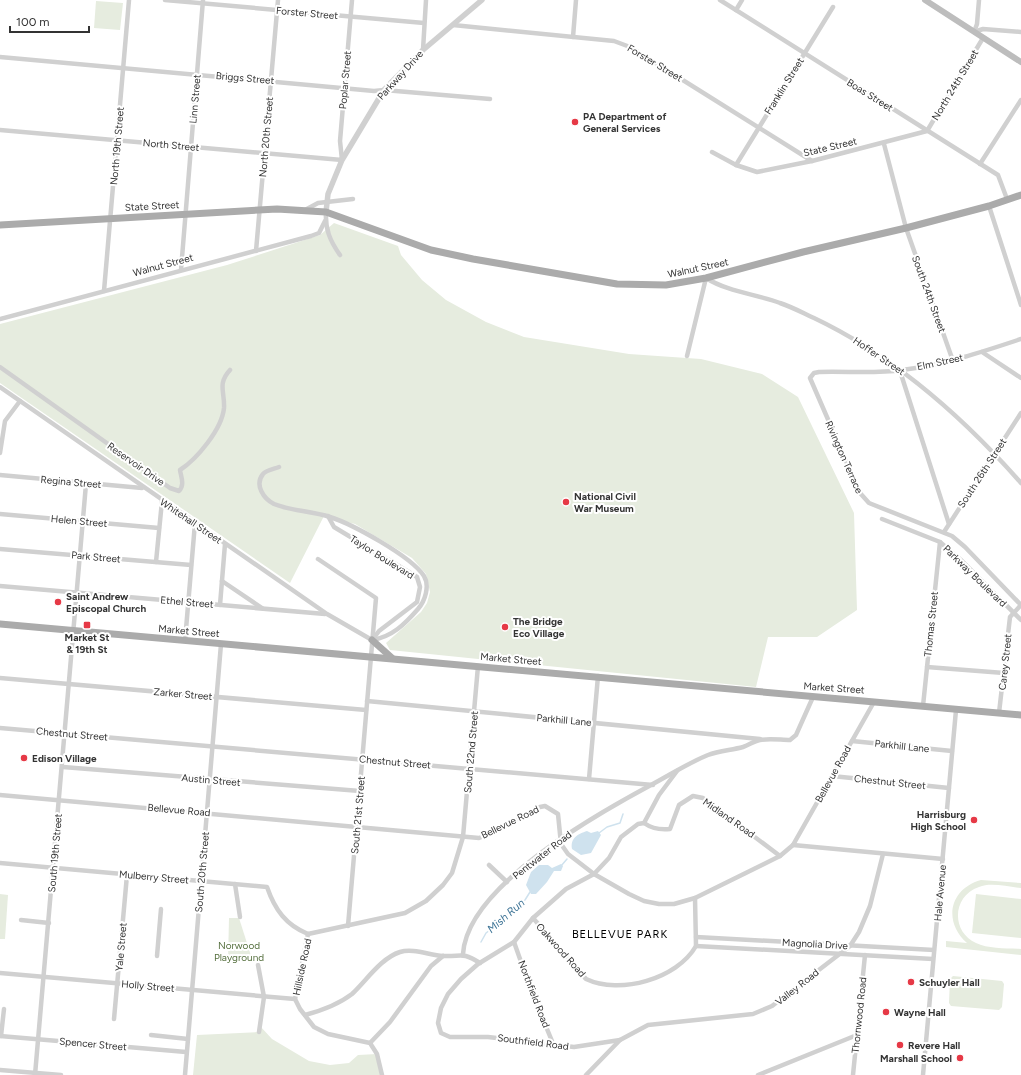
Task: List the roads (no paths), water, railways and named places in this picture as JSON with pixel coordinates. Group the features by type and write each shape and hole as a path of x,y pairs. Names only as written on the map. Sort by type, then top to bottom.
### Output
{"main road":[{"path":"925,0 1021,62"},
{"name":"Walnut Street","path":"326,212 432,250 617,284 666,285 706,278 803,252 906,228 988,206 1021,195"},
{"name":"State Street","path":"0,225 259,210 305,210 326,212"},
{"name":"Market Street","path":"0,624 598,676 1021,715"},
{"path":"372,640 392,658"}],"street":[{"name":"North 19th Street","path":"104,291 129,0"},
{"name":"Forster Street","path":"165,0 202,2 424,23"},
{"name":"North 20th Street","path":"256,251 278,0"},
{"name":"Poplar Street","path":"342,160 340,141 352,0"},
{"path":"423,50 426,0"},
{"name":"Parkway Drive","path":"326,212 328,194 342,160 384,90 423,50 482,0"},
{"path":"572,37 576,0"},
{"name":"Boas Street","path":"720,0 998,175 1007,199"},
{"path":"736,10 742,0"},
{"path":"974,32 977,24 979,0"},
{"name":"Linn Street","path":"181,270 202,2"},
{"name":"Franklin Street","path":"736,165 833,7"},
{"name":"Forster Street","path":"453,25 614,40 630,47 812,161"},
{"path":"974,32 983,28 1021,32"},
{"name":"North 24th Street","path":"927,131 983,38"},
{"name":"Briggs Street","path":"0,57 271,80 374,91 384,90 490,99"},
{"path":"980,164 1021,100"},
{"name":"North Street","path":"0,130 342,160"},
{"name":"State Street","path":"712,152 736,165 757,172 884,144 927,131"},
{"path":"884,144 906,228"},
{"name":"State Street","path":"305,210 318,203 353,199"},
{"path":"988,206 1021,305"},
{"path":"326,212 325,221 328,236 340,255"},
{"name":"Walnut Street","path":"0,319 311,236 319,233 325,221"},
{"name":"South 24th Street","path":"906,228 953,361"},
{"path":"687,356 706,278"},
{"name":"Hoffer Street","path":"706,278 720,286 780,303 849,336 900,371 937,400 995,453 1021,483"},
{"name":"Elm Street","path":"810,378 814,373 819,372 900,371 953,361 1021,338"},
{"path":"982,352 1021,378"},
{"name":"Reservoir Drive","path":"0,367 170,488 179,490 182,488 183,483 180,470 195,458 210,438 221,418 224,408 222,380 230,370"},
{"path":"900,371 949,524"},
{"name":"Rivington Terrace","path":"810,378 860,493 864,499 868,503 944,532"},
{"name":"Whitehall Street","path":"0,387 142,488 327,614 372,640"},
{"path":"0,453 5,421 20,401"},
{"name":"South 26th Street","path":"944,532 1021,413"},
{"name":"Taylor Boulevard","path":"279,467 263,474 260,479 259,488 264,497 272,503 285,508 328,516 352,526 393,550 414,565 425,577 427,593 422,605 401,628 384,639 372,640"},
{"name":"Regina Street","path":"0,475 142,488"},
{"path":"74,631 86,484"},
{"path":"156,562 162,501"},
{"name":"Helen Street","path":"0,514 159,528"},
{"name":"Taylor Boulevard","path":"328,516 334,527 417,577 420,587 417,602 379,631 372,640"},
{"name":"Parkway Boulevard","path":"882,519 940,542 962,561 1021,620"},
{"path":"185,641 195,523"},
{"name":"Parkway Boulevard","path":"944,532 965,547 1021,605"},
{"name":"Thomas Street","path":"923,706 940,542"},
{"path":"220,605 225,544"},
{"name":"Park Street","path":"0,549 191,565"},
{"path":"318,559 376,598 371,657"},
{"path":"222,581 264,609"},
{"name":"Ethel Street","path":"0,586 327,614"},
{"path":"1013,612 1021,605"},
{"name":"Carey Street","path":"999,713 1010,617 1013,612"},
{"name":"South 19th Street","path":"36,1074 74,631"},
{"name":"South 20th Street","path":"184,1075 222,644"},
{"name":"South 21st Street","path":"348,926 371,657"},
{"name":"South 22nd Street","path":"463,837 478,666"},
{"path":"927,668 1004,673"},
{"path":"589,779 598,676"},
{"name":"Zarker Street","path":"0,678 366,710"},
{"path":"652,785 709,755 746,746 761,739 790,740 796,735 813,697"},
{"name":"Parkhill Lane","path":"367,701 761,739"},
{"name":"Bellevue Road","path":"0,795 207,812 479,838 499,830 540,807 545,806 558,814 562,847 568,854 594,874 644,901 658,904 674,904 695,898 780,856 793,845 874,702"},
{"name":"Hale Avenue","path":"923,1075 956,710"},
{"name":"Chestnut Street","path":"0,728 652,785"},
{"name":"Parkhill Lane","path":"852,742 952,751"},
{"name":"Austin Street","path":"63,767 360,791"},
{"path":"305,1016 320,1011 350,995 391,956 401,952 409,951 443,956 463,954 480,962 514,942 533,918 566,889 594,874 608,858 621,837 638,824 644,823 659,795 677,771"},
{"name":"Chestnut Street","path":"832,776 949,788"},
{"name":"Pentwater Road","path":"463,954 466,938 476,916 507,882 560,838 616,804 652,785"},
{"name":"Midland Road","path":"644,823 664,830 670,829 680,805 693,796 704,798 780,856"},
{"name":"Hillside Road","path":"370,1043 328,1034 314,1027 295,1000 308,934 405,913 426,901 443,885 452,873 463,837"},
{"path":"793,845 943,859"},
{"name":"Valley Road","path":"586,1075 620,1040 648,1025 746,1015 772,1006 850,946 859,932 870,906 883,854"},
{"name":"Mulberry Street","path":"0,863 267,887 278,912 297,930 308,934"},
{"path":"489,865 507,882"},
{"name":"Yale Street","path":"114,1019 127,875"},
{"path":"235,884 240,916"},
{"path":"695,898 696,946"},
{"path":"157,956 161,909"},
{"name":"Oakwood Road","path":"533,918 586,979 598,984 615,986 631,985 670,971 685,962 696,946"},
{"path":"21,920 48,923"},
{"name":"Magnolia Drive","path":"696,937 934,950"},
{"name":"Northfield Road","path":"514,942 531,990 554,1046"},
{"name":"Magnolia Drive","path":"696,946 933,959"},
{"name":"Thornwood Road","path":"853,1075 865,955"},
{"path":"382,1075 377,1054 370,1043 390,1022 431,966 443,956"},
{"name":"Southfield Road","path":"480,962 461,979 448,994 441,1008 438,1023 441,1033 450,1037 488,1037 554,1046 574,1047 620,1040"},
{"path":"258,965 264,997 259,1032"},
{"name":"Holly Street","path":"0,973 295,1000"},
{"path":"0,1036 4,1009"},
{"path":"758,1075 857,1035"},
{"name":"Spencer Street","path":"0,1036 186,1052"},
{"path":"151,1036 188,1039"},
{"path":"0,1070 61,1075"}],"water":[{"path":"587,831 591,833 598,831 601,835 591,853 581,855 572,849 572,842 575,837"},
{"path":"561,864 563,866 561,871 554,871 547,882 536,894 531,894 526,885 531,872 539,865 548,865 552,868"}],"waterway":[{"path":"599,833 607,827 620,823 623,814"},
{"name":"Mish Run","path":"561,866 567,859"},
{"name":"Mish Run","path":"481,942 486,933 506,918 506,915 525,900 530,892"}],"place":[{"name":"PA Department of General Services","path":"575,122"},
{"name":"National Civil War Museum","path":"566,502"},
{"name":"Saint Andrew Episcopal Church","path":"58,602"},
{"name":"Market St & 19th St","path":"87,625"},
{"name":"The Bridge Eco Village","path":"505,627"},
{"name":"Edison Village","path":"24,758"},
{"name":"Harrisburg High School","path":"974,820"},
{"name":"Schuyler Hall","path":"911,982"},
{"name":"Wayne Hall","path":"886,1012"},
{"name":"Revere Hall","path":"900,1045"},
{"name":"Marshall School","path":"960,1058"}],"district":[{"name":"BELLEVUE PARK","path":"620,934"}],"park label":[{"name":"Norwood Playground","path":"239,950"}]}
